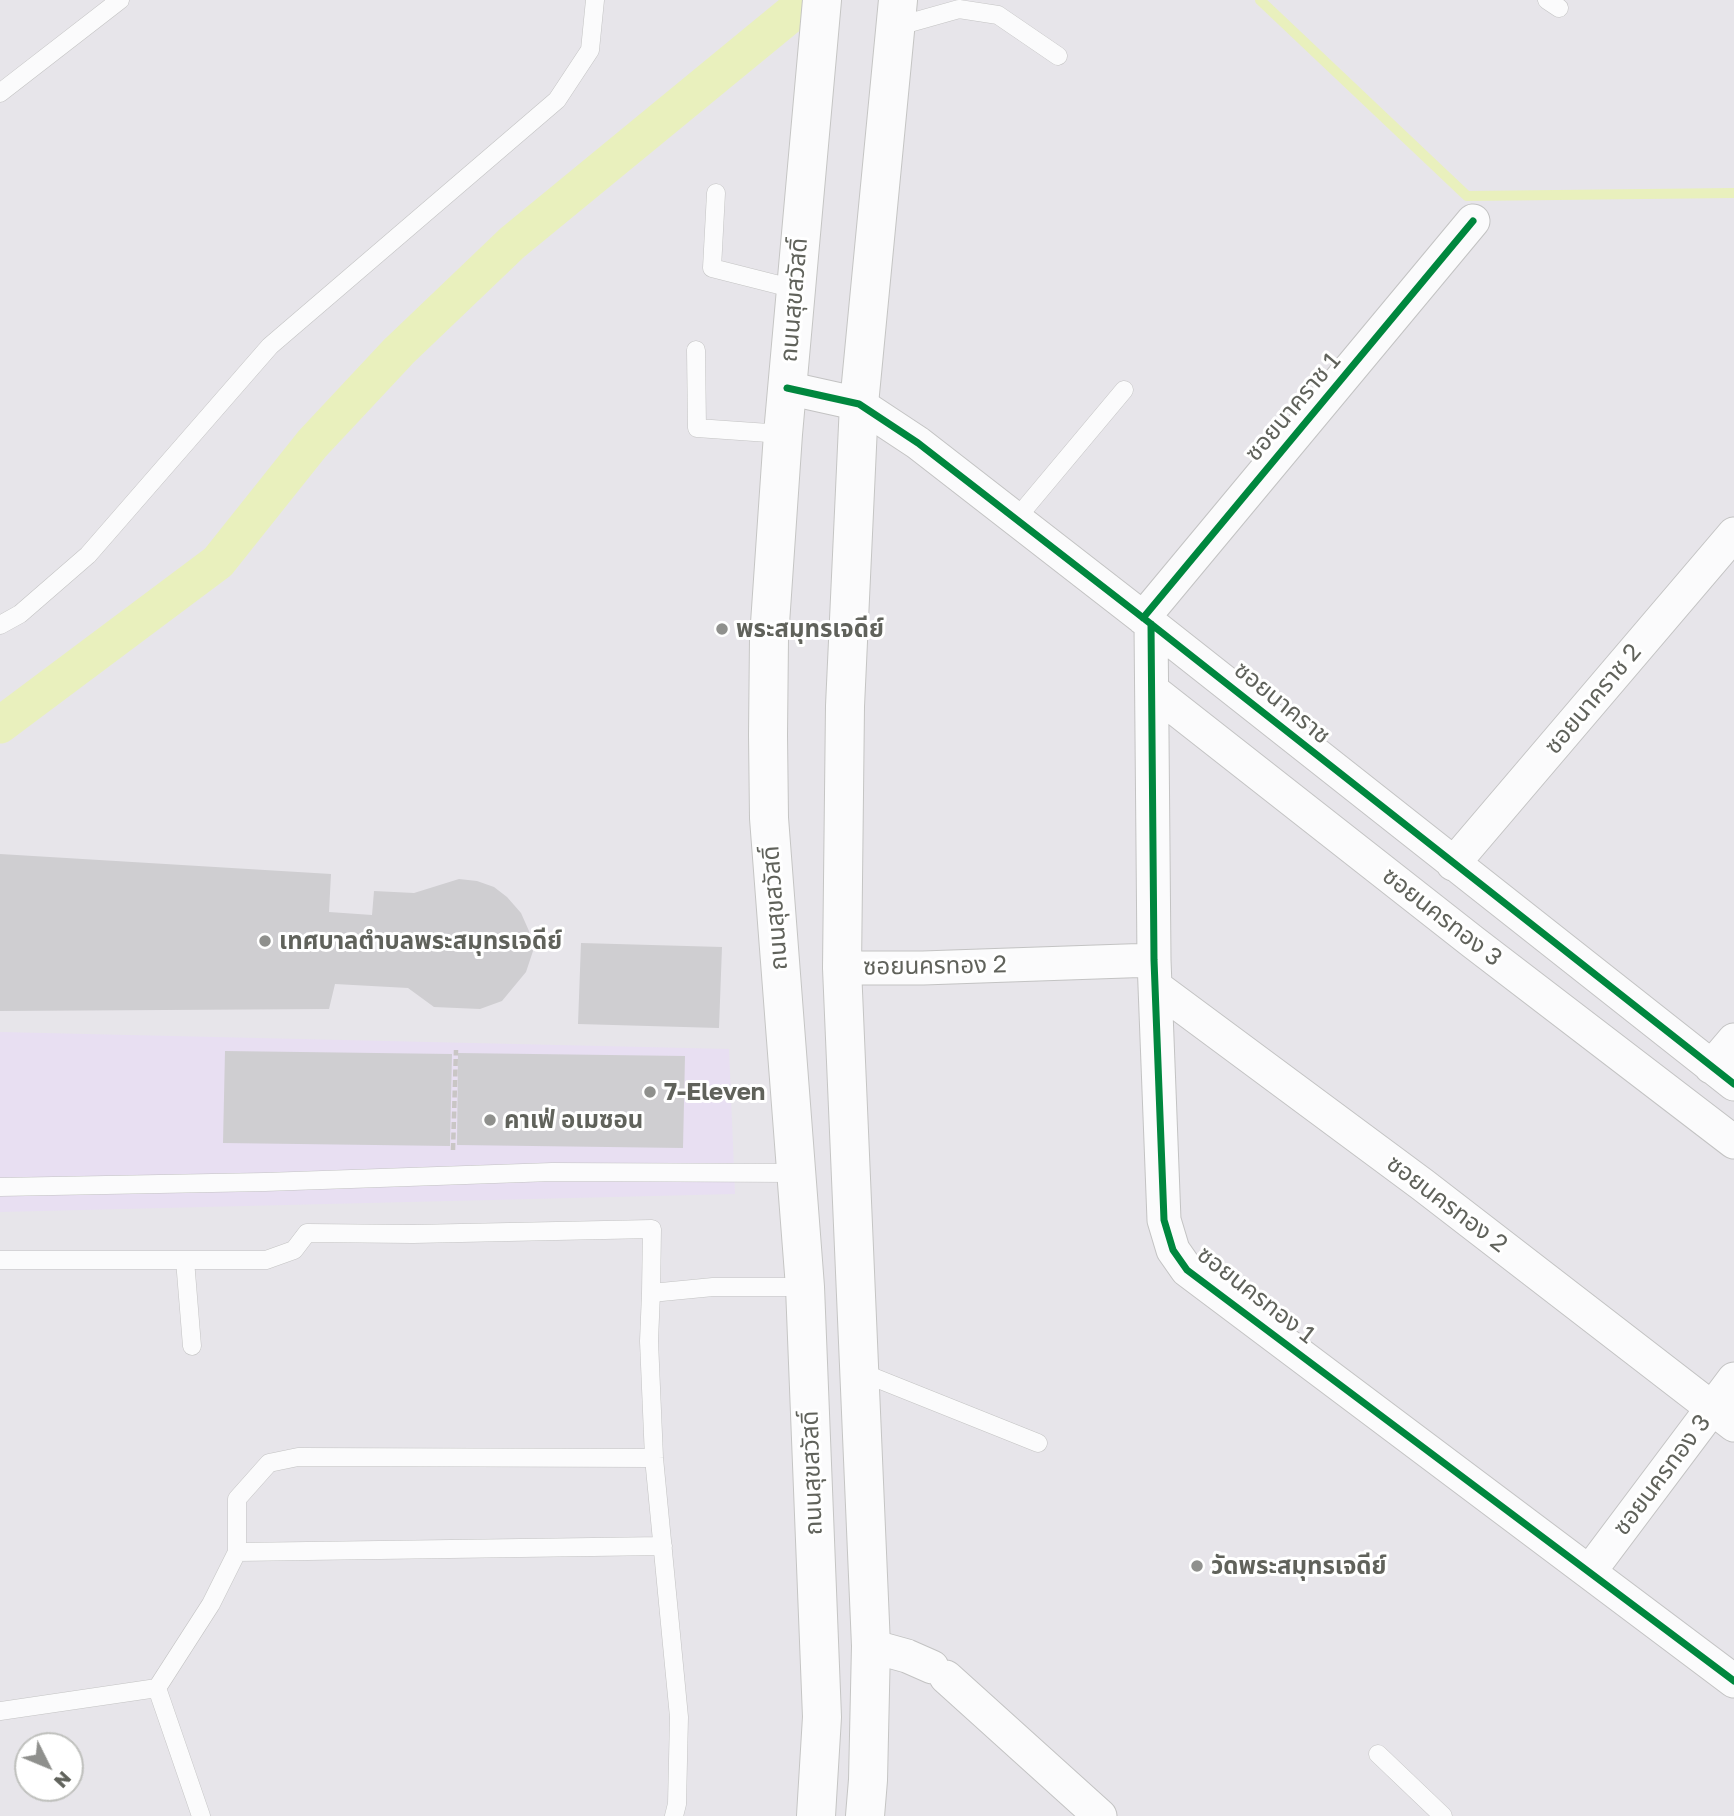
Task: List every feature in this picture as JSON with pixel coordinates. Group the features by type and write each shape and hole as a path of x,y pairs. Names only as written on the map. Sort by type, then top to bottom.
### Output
{"main road":[{"name":"ถนนสุขสวัสดิ์","path":"816,1816 821,1717 805,1287 769,818 769,638 795,289 822,0"},
{"name":"ถนนสุขสวัสดิ์","path":"865,1816 869,1780 871,1646 842,968 845,706 859,404 897,14"}],"street":[{"name":"ซอยนาคราช 1","path":"1147,621 1473,221"},
{"name":"ซอยนาคราช","path":"787,388 859,404 918,443 1723,1075"},
{"name":"ซอยนาคราช 2","path":"1453,864 1734,534"},
{"name":"ซอยนครทอง 1","path":"1147,621 1152,690 1155,974 1164,1220 1173,1250 1187,1270 1734,1681"},
{"name":"ซอยนครทอง 3","path":"1152,690 1473,942 1734,1142"},
{"name":"ซอยนครทอง 2","path":"842,968 1155,974 1723,1417"},
{"path":"1723,1075 1734,1040"},
{"name":"ซอยนครทอง 3","path":"1590,1571 1723,1417 1734,1379"},
{"path":"871,1646 907,1656 939,1672 1100,1816"}],"lane":[{"path":"0,93 120,0"},
{"path":"0,625 20,614 88,555 270,346 557,100 590,50 595,0"},
{"path":"897,14 959,9 998,15 1058,56"},
{"path":"716,193 712,268 795,289"},
{"path":"696,351 697,428 783,434"},
{"path":"1016,519 1124,390"},
{"path":"0,1186 265,1182 641,1171 797,1173"},
{"path":"0,1260 266,1260 294,1250 307,1233 413,1234 652,1229 649,1341 654,1458 679,1717 677,1804 674,1816"},
{"path":"185,1260 192,1346"},
{"path":"651,1293 713,1287 805,1287"},
{"path":"858,1371 1038,1443"},
{"path":"0,1711 157,1688 211,1604 237,1552 237,1499 269,1463 298,1457 654,1458"},
{"path":"237,1552 663,1546"},
{"path":"157,1688 201,1816"},
{"path":"1378,1754 1443,1816"}],"path":[{"path":"452,1175 456,1049"}],"shaded area":[{"path":"0,1032 729,1049 735,1194 0,1212"}],"building":[{"name":"เทศบาลตำบลพระสมุทรเจดีย์","path":"0,854 331,874 329,912 372,915 374,891 414,893 459,879 477,881 494,887 521,913 529,931 533,951 526,972 502,1001 480,1009 434,1007 408,988 335,984 329,1009 0,1011"},
{"path":"581,943 722,947 719,1028 578,1024"},
{"path":"225,1051 452,1054 450,1146 223,1143"},
{"path":"458,1053 685,1056 683,1148 457,1145"}],"waterway":[{"path":"0,725 218,562 312,444 399,351 512,243 808,0"},
{"path":"1260,0 1467,196 1734,193"}],"cycle path":[{"path":"1143,618 1473,221"},
{"path":"787,388 859,404 918,443 1734,1084"},
{"path":"1151,624 1154,960 1164,1220 1173,1250 1187,1270 1734,1681"}],"place":[{"name":"พระสมุทรเจดีย์","path":"722,629"},
{"name":"เทศบาลตำบลพระสมุทรเจดีย์","path":"265,941"},
{"name":"7-Eleven","path":"650,1092"},
{"name":"คาเฟ่ อเมซอน","path":"490,1120"},
{"name":"วัดพระสมุทรเจดีย์","path":"1197,1566"}]}
